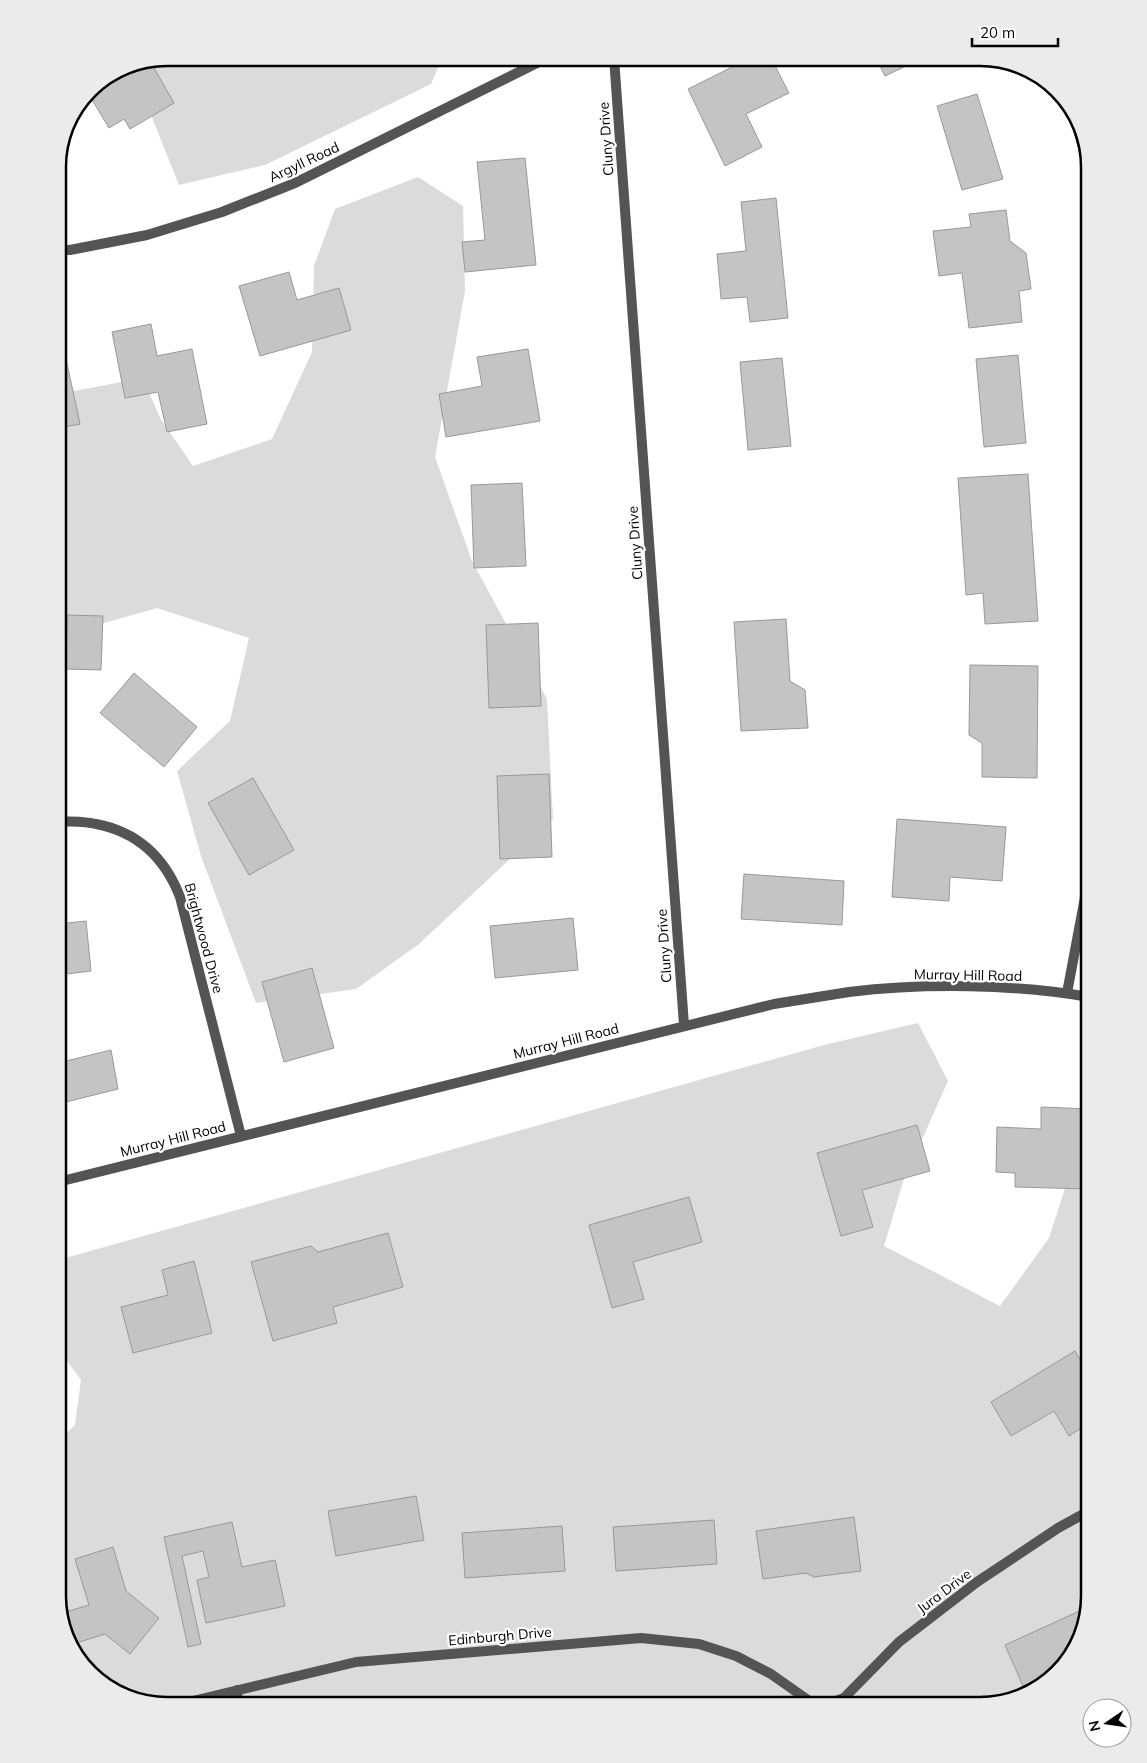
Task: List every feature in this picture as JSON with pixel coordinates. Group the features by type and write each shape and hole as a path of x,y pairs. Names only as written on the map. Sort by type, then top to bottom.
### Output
{"street":[{"name":"Argyll Road","path":"66,250 147,235 240,205 295,183 531,66"},
{"name":"Cluny Drive","path":"615,66 684,1025"},
{"name":"Brightwood Drive","path":"66,821 95,823 132,836 162,862 173,878 180,897 241,1136"},
{"path":"1067,993 1081,922"},
{"name":"Murray Hill Road","path":"66,1180 774,1004 851,992 930,987 1008,988 1081,995"},
{"name":"Jura Drive","path":"845,1697 899,1642 977,1582 1058,1528 1081,1516"},
{"name":"Edinburgh Drive","path":"209,1697 356,1662 641,1638 679,1640 699,1644 736,1656 771,1674 803,1697"},
{"path":"237,1690 237,1697"}],"shaded area":[{"path":"168,66 439,66 431,84 265,165 179,185 134,72 148,68"},
{"path":"418,177 463,206 465,291 435,457 472,561 547,699 553,819 419,944 356,989 256,1003 201,856 177,771 230,721 249,638 157,608 66,635 66,392 143,378 160,418 193,466 272,439 312,352 314,266 335,209"},
{"path":"918,1023 948,1081 903,1182 884,1246 1000,1306 1049,1238 1079,1145 1081,1145 1081,1595 1080,1609 1073,1634 1064,1652 1046,1672 1036,1680 1012,1691 999,1695 979,1697 161,1697 135,1691 111,1680 91,1662 83,1652 74,1634 67,1609 66,1595 66,1433 75,1425 81,1380 66,1360 66,1258 824,1045"}],"building":[{"path":"734,66 775,66 789,93 746,114 762,147 725,166 688,89"},
{"path":"880,66 906,66 885,76"},
{"path":"153,67 174,103 130,129 124,119 109,128 92,100 101,91 117,80 135,72"},
{"path":"977,94 1003,179 962,190 937,106"},
{"path":"525,158 536,265 465,272 462,242 485,240 477,162"},
{"path":"776,198 788,318 750,322 747,297 721,299 717,254 746,251 741,202"},
{"path":"1006,210 1010,241 1026,253 1031,289 1019,291 1022,322 969,328 962,273 939,276 933,231 971,227 969,214"},
{"path":"289,272 297,300 339,288 351,330 260,356 239,286"},
{"path":"151,324 157,356 192,349 207,424 167,432 158,392 125,398 112,332"},
{"path":"528,349 540,421 446,437 439,394 482,386 477,357"},
{"path":"1018,355 1026,443 984,447 976,359"},
{"path":"782,358 791,446 748,450 740,362"},
{"path":"66,359 80,424 66,427"},
{"path":"1028,474 1038,621 985,624 983,593 966,595 958,478"},
{"path":"522,483 526,566 474,568 471,485"},
{"path":"67,615 103,616 101,670 66,669"},
{"path":"786,619 790,681 805,690 808,728 741,731 734,622"},
{"path":"538,623 541,706 489,708 486,625"},
{"path":"970,665 1038,666 1037,778 982,777 982,743 969,735"},
{"path":"134,673 197,727 164,767 100,713"},
{"path":"549,774 552,857 500,859 497,776"},
{"path":"253,778 294,850 249,875 208,803"},
{"path":"897,819 1006,827 1002,881 950,877 949,901 892,897"},
{"path":"744,874 844,881 842,925 741,919"},
{"path":"573,918 578,970 495,978 490,926"},
{"path":"86,921 91,971 66,974 66,923"},
{"path":"312,968 334,1048 284,1062 262,982"},
{"path":"111,1050 118,1089 66,1102 66,1061"},
{"path":"1041,1107 1081,1109 1081,1189 1015,1187 1015,1173 996,1172 997,1127 1041,1129"},
{"path":"917,1125 930,1171 862,1190 873,1227 841,1236 817,1153"},
{"path":"689,1197 702,1242 633,1262 644,1299 612,1308 589,1225"},
{"path":"388,1233 403,1287 333,1307 337,1323 273,1341 251,1262 311,1246 318,1252"},
{"path":"194,1261 212,1333 133,1353 121,1307 168,1295 162,1270"},
{"path":"1075,1351 1081,1362 1081,1428 1069,1436 1054,1411 1011,1436 991,1402"},
{"path":"416,1496 424,1540 336,1556 328,1511"},
{"path":"854,1517 861,1571 814,1577 806,1573 763,1579 756,1531"},
{"path":"714,1520 717,1564 616,1571 613,1527"},
{"path":"232,1522 242,1567 275,1560 285,1606 206,1623 197,1580 209,1577 203,1551 182,1556 201,1644 188,1647 164,1537"},
{"path":"562,1526 565,1571 465,1578 462,1533"},
{"path":"113,1547 126,1591 159,1618 130,1654 105,1634 78,1642 68,1611 89,1605 75,1559"},
{"path":"1080,1611 1073,1634 1064,1652 1046,1672 1033,1682 1023,1686 1005,1645"}]}
